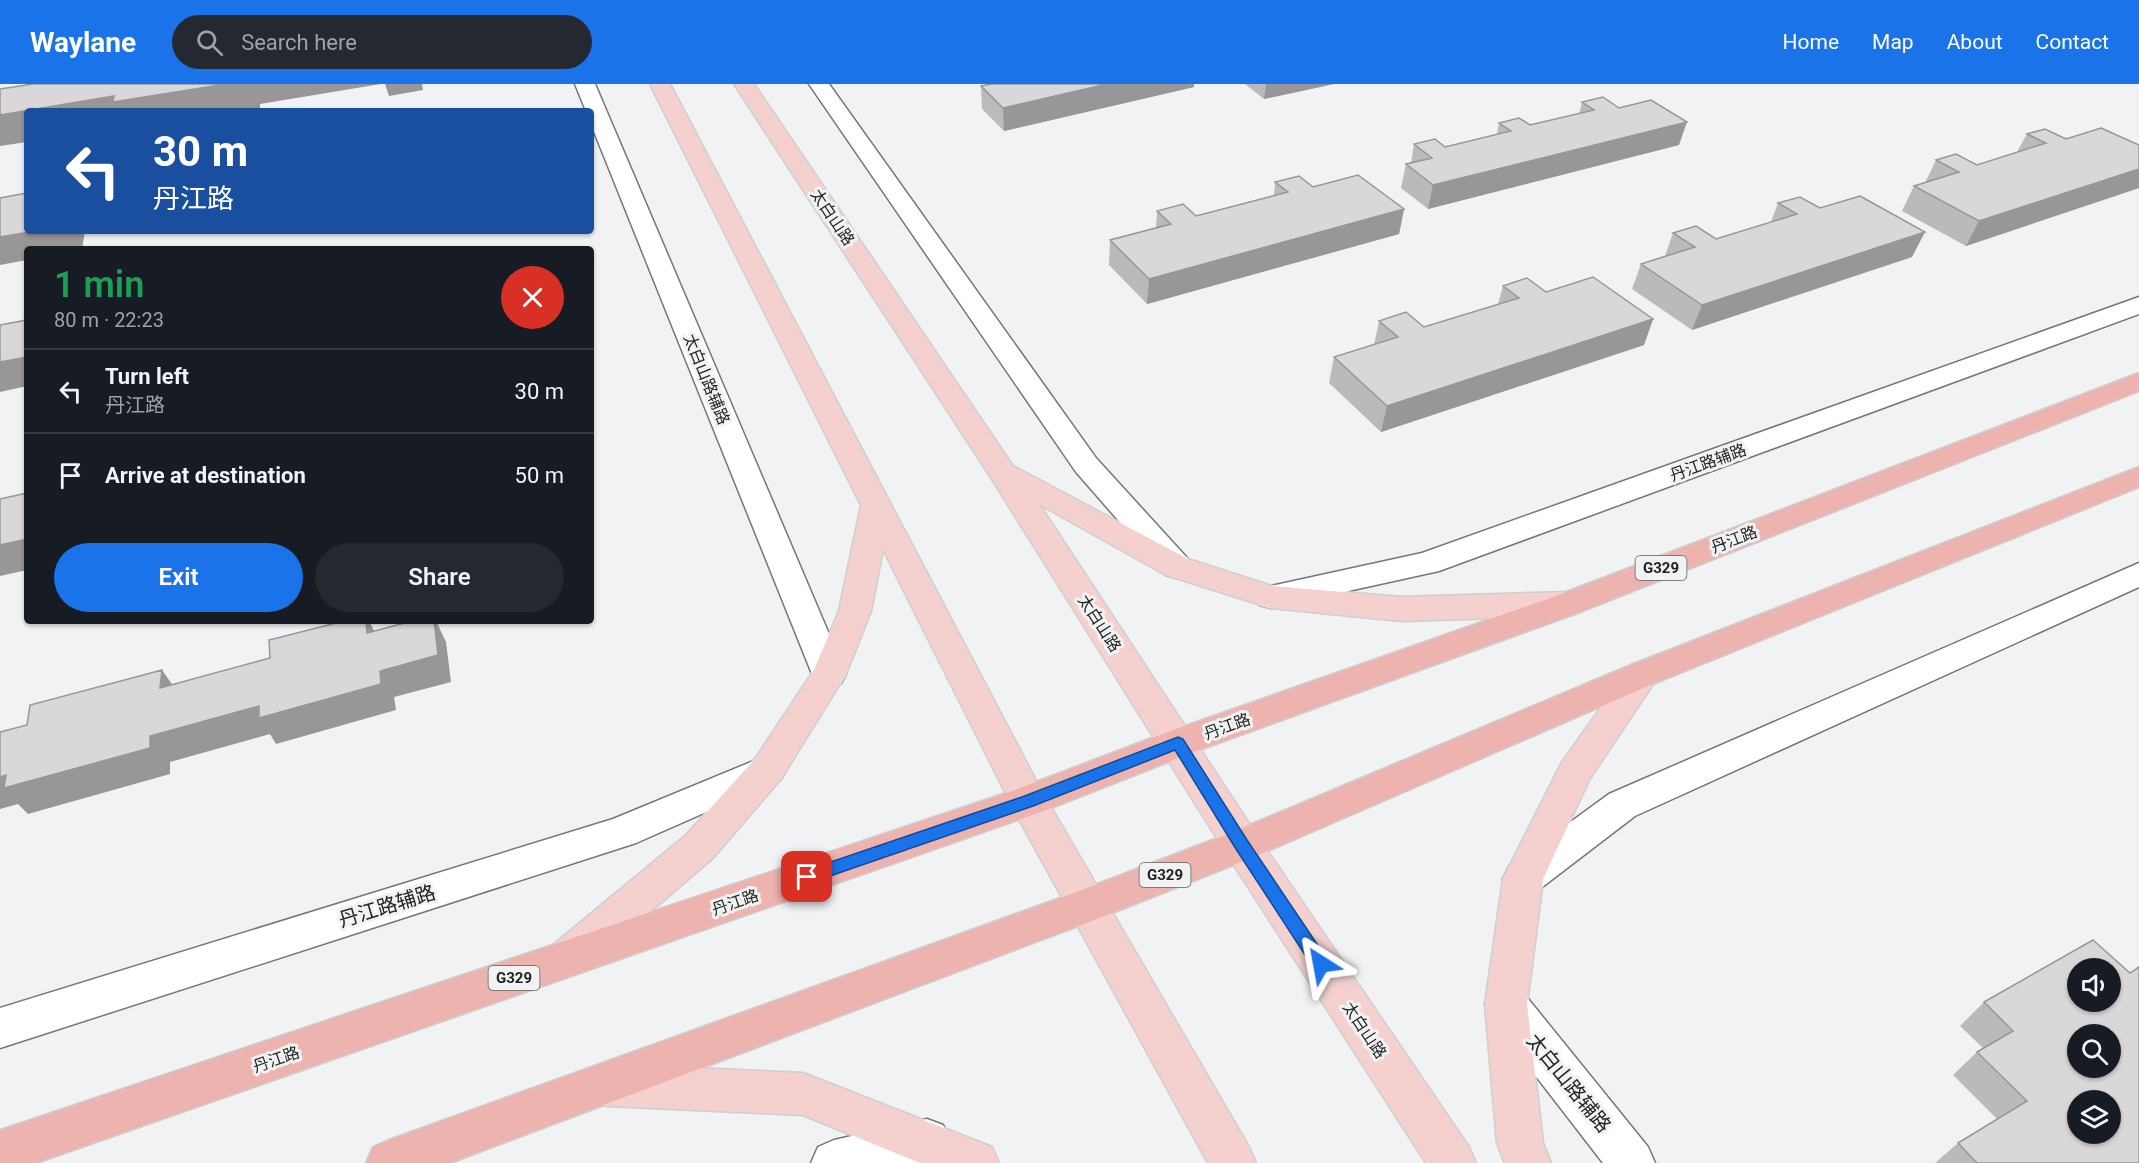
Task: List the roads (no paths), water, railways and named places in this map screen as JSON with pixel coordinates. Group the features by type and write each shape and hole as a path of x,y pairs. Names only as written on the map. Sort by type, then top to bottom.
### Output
{"highway":[{"name":"丹江路","path":"0,1153 1028,801 1178,743 1568,604 2139,381"},
{"name":"G329","path":"389,1163 1088,905 1242,845 1643,674 2139,476"}],"main road":[{"path":"660,84 1028,801 1233,1163"},
{"name":"太白山路","path":"744,84 1002,471 1242,845 1454,1163"},
{"path":"1002,471 1177,567 1271,597 1401,609 1568,604"},
{"path":"563,961 699,847 768,769 829,674 855,611 876,505"},
{"path":"1528,1163 1520,1143 1506,1004 1523,879 1575,772 1643,674"},
{"path":"603,1085 803,1094 927,1141 976,1163"}],"street":[{"name":"太白山路辅路","path":"585,84 829,674"},
{"path":"819,84 1086,465 1177,567"},
{"name":"丹江路辅路","path":"1271,597 1428,563 2139,305"},
{"path":"1523,879 1622,805 2139,574"},
{"name":"丹江路辅路","path":"0,1028 623,832 768,769"},
{"name":"太白山路辅路","path":"1506,1004 1632,1163"},
{"path":"834,1163 927,1141"}]}
